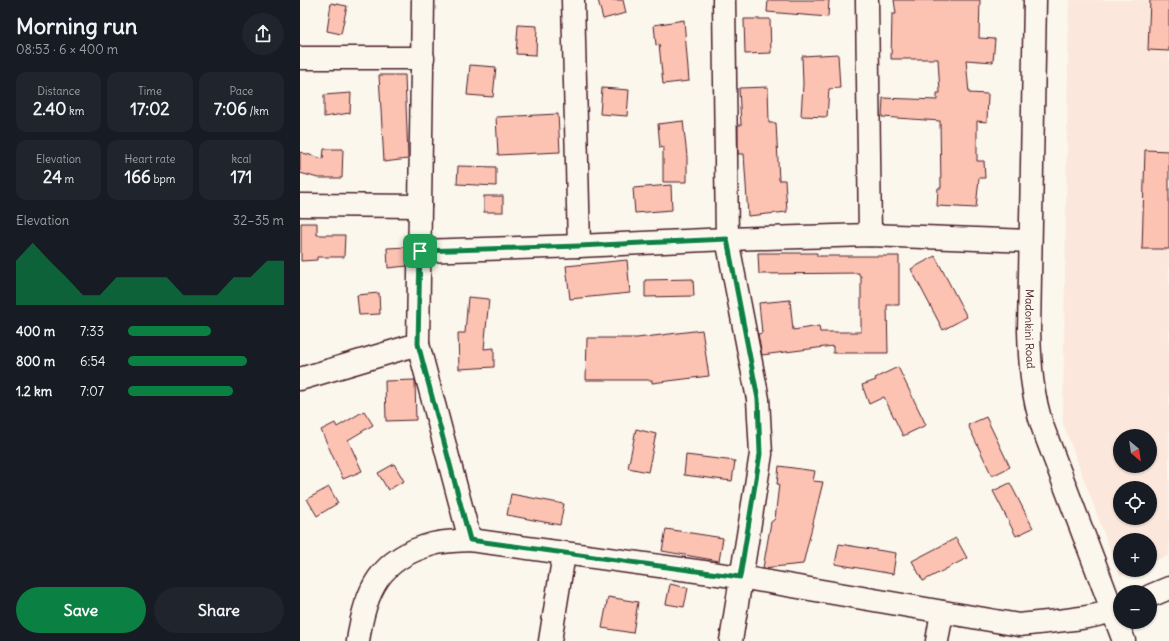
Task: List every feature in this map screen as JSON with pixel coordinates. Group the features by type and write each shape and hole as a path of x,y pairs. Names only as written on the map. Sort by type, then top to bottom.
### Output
{"street":[{"path":"423,0 418,344 470,540"},
{"path":"573,0 579,246"},
{"path":"724,0 727,239 758,399 760,454 731,641"},
{"path":"867,0 870,235"},
{"name":"Madonkini Road","path":"1035,0 1029,331 1031,378 1035,405 1113,602"},
{"path":"300,58 422,58"},
{"path":"300,204 420,206"},
{"path":"420,251 870,235 1030,241"},
{"path":"300,379 418,344"},
{"path":"358,641 361,622 369,593 382,571 408,553 434,544 470,540 740,577 1019,625 1065,620 1113,611"},
{"path":"550,641 564,554"},
{"path":"1157,593 1169,588"},
{"path":"936,641 942,612"},
{"name":"Madonkini Road","path":"1121,629 1124,641"}],"shaded area":[{"path":"1069,0 1169,0 1169,555 1157,560 1157,533 1113,533 1113,557 1063,423"}],"building":[{"path":"598,0 623,0 626,13 603,19"},
{"path":"768,0 829,0 828,17 767,12"},
{"path":"894,0 980,0 979,38 995,39 993,62 966,60 969,93 988,94 987,122 977,121 977,161 984,161 985,178 979,178 976,208 937,206 938,188 941,188 940,121 882,117 883,98 937,100 937,93 940,93 938,59 891,59 892,14 896,14"},
{"path":"1150,0 1169,0 1169,51 1148,50"},
{"path":"331,3 347,6 341,34 327,31"},
{"path":"744,19 770,19 771,53 745,54"},
{"path":"684,20 689,81 663,84 659,44 656,45 654,25"},
{"path":"518,25 537,26 536,55 516,54"},
{"path":"838,54 840,88 829,89 827,117 801,116 803,84 802,56"},
{"path":"470,65 496,67 493,97 467,95"},
{"path":"379,75 405,75 408,159 384,162"},
{"path":"768,87 769,123 776,123 779,180 785,180 787,212 748,216 744,154 738,154 738,125 741,125 739,88"},
{"path":"602,88 629,90 627,116 600,114"},
{"path":"351,93 350,113 324,117 324,95"},
{"path":"558,114 560,152 498,155 496,117"},
{"path":"683,121 687,156 687,182 663,182 663,147 660,148 658,124"},
{"path":"324,149 343,149 342,178 318,178 300,173 300,152 323,159"},
{"path":"1145,150 1169,151 1169,249 1142,249"},
{"path":"458,166 496,167 496,186 457,184"},
{"path":"671,185 672,210 635,213 633,188"},
{"path":"484,196 503,196 503,212 484,212"},
{"path":"301,223 317,223 317,235 345,235 344,257 317,257 317,260 301,261"},
{"path":"407,247 407,266 388,268 387,248"},
{"path":"758,253 817,253 817,256 899,256 899,305 887,305 888,353 833,353 833,346 762,355 758,334 762,333 759,303 790,300 793,330 819,326 820,332 861,332 861,276 859,276 859,273 759,274"},
{"path":"935,256 967,317 943,330 911,269"},
{"path":"627,260 630,293 570,299 566,266"},
{"path":"693,279 694,296 645,297 645,280"},
{"path":"379,293 380,314 359,315 357,295"},
{"path":"468,297 489,299 484,349 494,348 494,367 459,369 458,333 465,333"},
{"path":"702,330 709,376 652,383 652,380 586,380 587,338 637,338"},
{"path":"898,367 926,425 903,436 884,397 869,404 862,385 876,380 875,378"},
{"path":"415,380 416,420 386,421 385,381"},
{"path":"364,411 373,425 348,440 362,471 343,479 321,430 335,423 337,427"},
{"path":"986,417 1010,467 992,476 968,425"},
{"path":"636,429 656,434 648,472 628,468"},
{"path":"686,455 735,461 732,481 684,475"},
{"path":"394,464 404,481 388,490 378,473"},
{"path":"779,466 815,471 813,481 823,482 803,564 763,568 771,522 775,519 779,484 777,484"},
{"path":"1010,483 1033,528 1016,536 993,491"},
{"path":"329,487 338,503 317,516 307,499"},
{"path":"511,494 564,504 560,525 507,515"},
{"path":"666,529 723,538 719,561 662,551"},
{"path":"956,538 967,558 923,581 912,561"},
{"path":"839,544 896,553 893,574 835,564"},
{"path":"670,584 688,588 684,607 666,604"},
{"path":"608,597 638,602 633,633 602,628"}],"route":[{"path":"727,239 758,399 760,454 740,577 470,540 418,344 420,251 579,246 727,239"}]}
